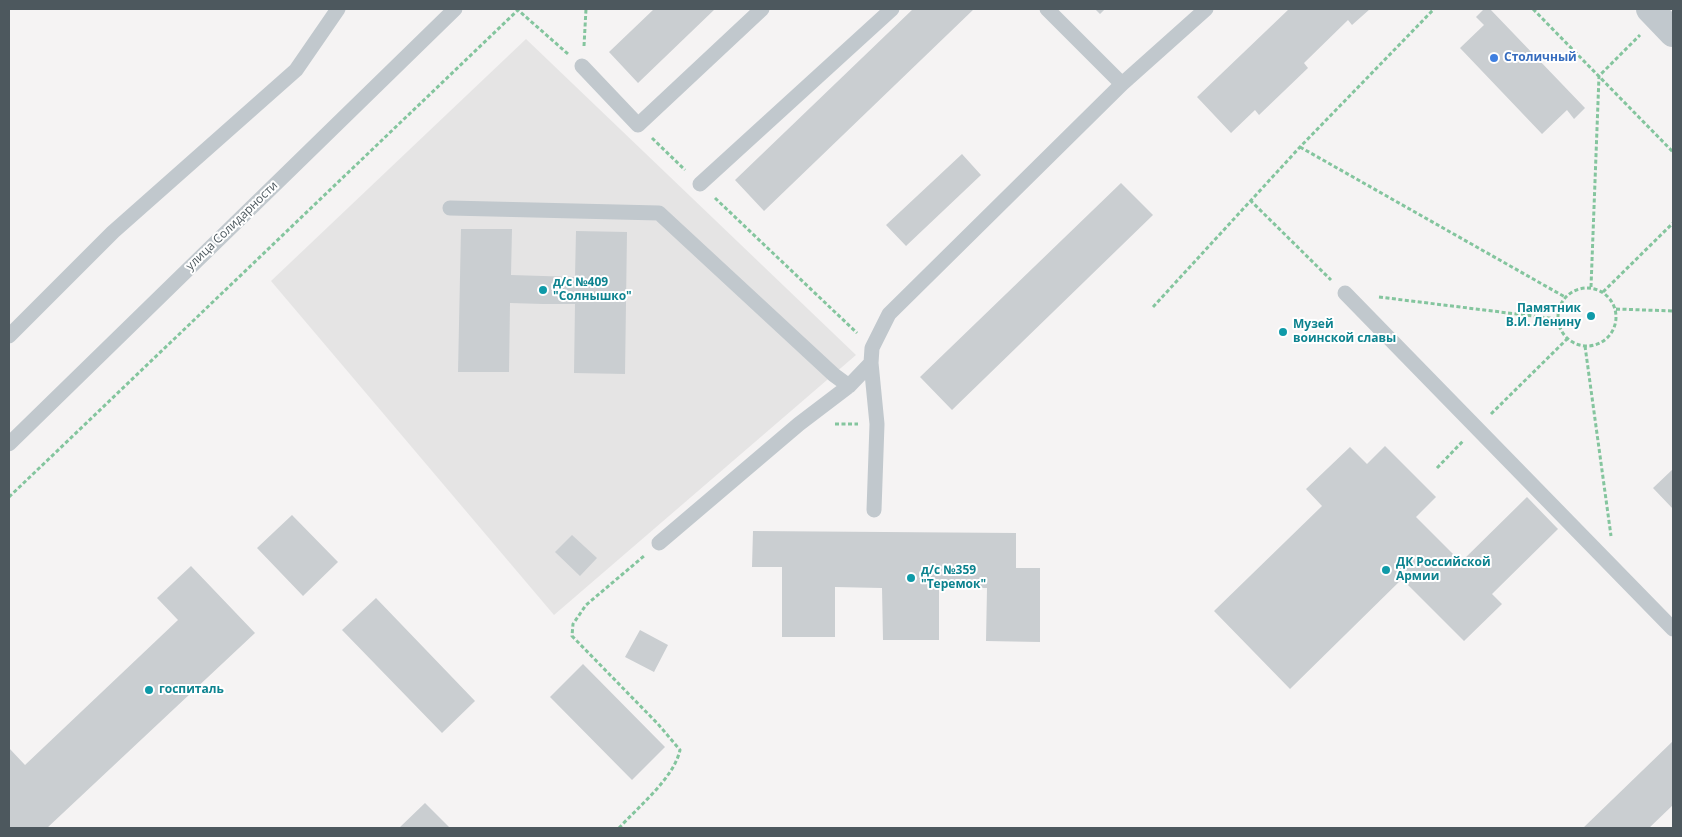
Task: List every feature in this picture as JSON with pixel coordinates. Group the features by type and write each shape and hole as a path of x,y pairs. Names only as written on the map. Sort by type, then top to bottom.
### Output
{"lane":[{"path":"9,336 112,232 296,70 338,9"},
{"name":"улица Солидарности","path":"9,444 455,9"},
{"path":"582,66 638,125 762,9"},
{"path":"700,184 892,9"},
{"path":"1047,9 1122,84"},
{"path":"874,510 877,424 871,363 872,348 889,314 1122,84 1206,9"},
{"path":"450,208 659,213 849,386"},
{"path":"1344,293 1673,628"},
{"path":"659,543 799,424 849,386 871,363"}],"path":[{"path":"9,497 518,9 582,66"},
{"path":"582,66 586,9"},
{"path":"1153,307 1250,200 1434,9"},
{"path":"1533,9 1673,152"},
{"path":"1591,287 1599,76 1662,17"},
{"path":"638,125 872,348"},
{"path":"1300,147 1565,297"},
{"path":"1250,200 1344,293 1557,319"},
{"path":"1603,292 1673,223"},
{"path":"1591,287 1603,292 1616,309 1615,328 1603,342 1584,346 1567,339 1557,319 1565,297 1577,289 1591,287"},
{"path":"1616,309 1673,311"},
{"path":"1437,468 1567,339"},
{"path":"1584,346 1616,571"},
{"path":"799,424 877,424"},
{"path":"618,828 668,775 678,759 680,750 658,724 572,636 573,624 586,605 659,543"}],"shaded area":[{"path":"526,39 856,355 554,615 271,281"}],"building":[{"path":"654,9 715,9 638,83 609,52"},
{"path":"913,9 974,9 764,211 735,180"},
{"path":"1095,9 1105,9 1100,14"},
{"path":"1289,9 1370,9 1352,25 1348,20 1304,63 1308,68 1259,115 1255,110 1231,133 1197,97"},
{"path":"1484,9 1490,9 1585,108 1574,119 1567,110 1542,134 1460,48 1484,25 1476,17"},
{"path":"962,154 981,175 906,246 886,225"},
{"path":"1121,183 1153,215 952,410 920,377"},
{"name":"д/с №409 \"Солнышко\"","path":"461,229 512,229 511,275 575,277 576,231 627,232 625,374 574,373 575,304 510,303 509,372 458,372"},
{"name":"ДК Российской Армии","path":"1385,446 1436,497 1416,517 1461,562 1527,497 1558,529 1492,594 1502,604 1464,641 1402,579 1290,689 1214,611 1322,506 1306,489 1350,447 1367,464"},
{"path":"1673,469 1673,509 1653,488"},
{"path":"292,515 338,562 303,596 257,548"},
{"name":"д/с №359 \"Теремок\"","path":"753,531 1016,533 1016,568 1040,568 1040,642 986,641 987,588 939,588 939,640 883,640 882,588 835,587 835,637 782,637 782,567 752,567"},
{"path":"572,535 597,558 580,576 555,552"},
{"name":"госпиталь","path":"191,566 255,633 47,828 9,828 9,748 25,765 178,620 157,598"},
{"path":"376,598 475,701 442,733 342,630"},
{"path":"640,630 668,645 654,672 625,657"},
{"path":"583,664 665,747 632,780 550,697"},
{"path":"1673,741 1673,805 1649,828 1583,828"},
{"path":"425,803 450,828 399,828"}],"place":[{"name":"Столичный","path":"1494,58"},
{"name":"д/с №409 \"Солнышко\"","path":"543,290"},
{"name":"Памятник В.И. Ленину","path":"1591,316"},
{"name":"Музей воинской славы","path":"1283,332"},
{"name":"ДК Российской Армии","path":"1386,570"},
{"name":"д/с №359 \"Теремок\"","path":"911,578"},
{"name":"госпиталь","path":"149,690"}]}
